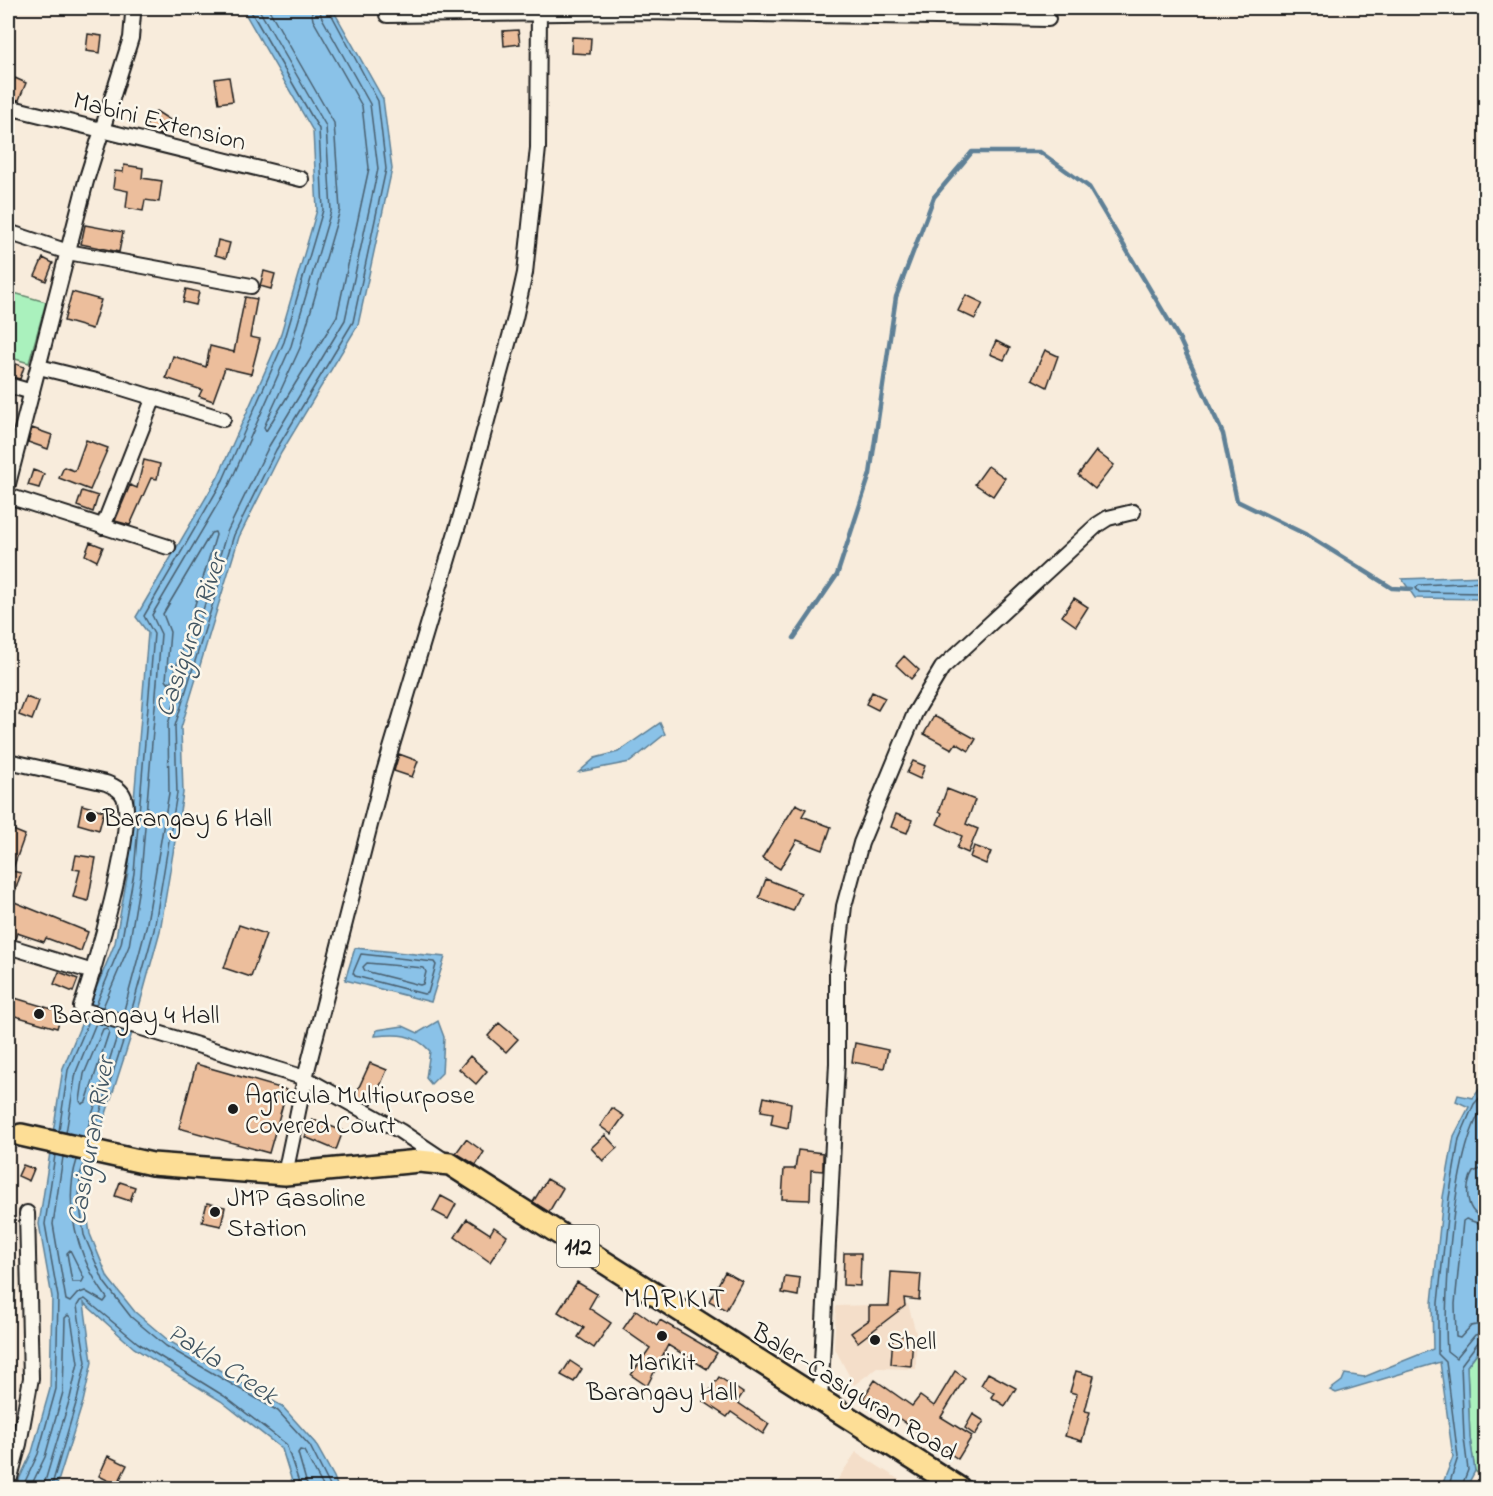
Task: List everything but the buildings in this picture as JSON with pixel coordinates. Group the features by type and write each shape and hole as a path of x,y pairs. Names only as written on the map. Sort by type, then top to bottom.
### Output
{"main road":[{"name":"Baler-Casiguran Road","path":"21,1135 152,1164 285,1174 419,1161 450,1164 820,1402 959,1488"}],"street":[{"path":"387,8 387,15 454,11 707,10 964,13 1048,19"},
{"path":"285,1174 305,1078 381,782 462,512 515,318 525,273 538,148 541,94 539,10"},
{"path":"8,484 86,181 131,38 133,14"},
{"name":"Mabini Extension","path":"8,108 301,179"},
{"path":"8,232 68,252 251,286"},
{"path":"39,367 154,397 223,419"},
{"path":"8,385 33,392"},
{"path":"103,527 154,397"},
{"path":"8,496 168,547"},
{"path":"820,1402 837,1063 838,959 844,906 861,843 915,713 942,668 1097,525 1133,512"},
{"path":"8,761 114,786 124,797 126,810 117,879 93,972 81,1007 86,1011 305,1078 400,1131 450,1164"},
{"path":"8,946 93,972"},
{"path":"8,1485 19,1444 31,1378 27,1213"}],"shaded area":[{"name":"Shell","path":"908,1304 916,1333 916,1369 877,1368 854,1385 834,1347 836,1306"},
{"path":"856,1452 912,1488 832,1488"}],"green space":[{"path":"14,293 46,302 29,363 8,357 8,316"},
{"path":"1485,1342 1483,1378 1486,1385 1485,1478 1475,1471 1470,1438 1467,1366"}],"water":[{"name":"Casiguran River","path":"242,8 332,8 383,99 392,169 358,325 281,453 239,537 181,728 183,793 160,931 131,1036 86,1176 85,1200 90,1234 108,1278 135,1312 169,1341 282,1406 315,1443 338,1488 294,1488 282,1449 221,1401 134,1348 84,1303 92,1362 83,1402 56,1488 15,1488 32,1452 50,1389 52,1297 39,1224 63,1068 115,943 128,872 148,633 136,617 218,477 279,340 317,210 313,131"},
{"path":"1485,576 1485,599 1415,598 1402,579"},
{"path":"660,723 665,734 630,762 579,772 595,758 618,752"},
{"path":"355,948 445,957 431,1002 345,980"},
{"path":"438,1021 444,1037 442,1073 431,1084 426,1078 430,1051 424,1045 405,1036 375,1036 377,1030 403,1026 418,1033"},
{"path":"1485,1082 1486,1165 1482,1186 1486,1238 1485,1342 1467,1366 1470,1438 1475,1471 1466,1488 1441,1488 1453,1457 1440,1362 1336,1393 1330,1390 1342,1381 1345,1374 1364,1377 1433,1349 1432,1303 1443,1197 1454,1136 1469,1107 1456,1101 1458,1095 1473,1098"}],"waterway":[{"path":"794,638 837,575 870,474 896,297 934,197 972,152 1040,152 1089,187 1179,338 1223,434 1237,501 1307,535 1392,588 1412,589"}],"place":[{"name":"Barangay 6 Hall","path":"91,817"},
{"name":"Barangay 4 Hall","path":"39,1014"},
{"name":"Agricula Multipurpose Covered Court","path":"233,1109"},
{"name":"JMP Gasoline Station","path":"215,1212"},
{"name":"Marikit Barangay Hall","path":"662,1336"},
{"name":"Shell","path":"875,1340"}],"district":[{"name":"MARIKIT","path":"675,1297"}],"water label":[{"name":"Pakla Creek","path":"223,1363"}]}
